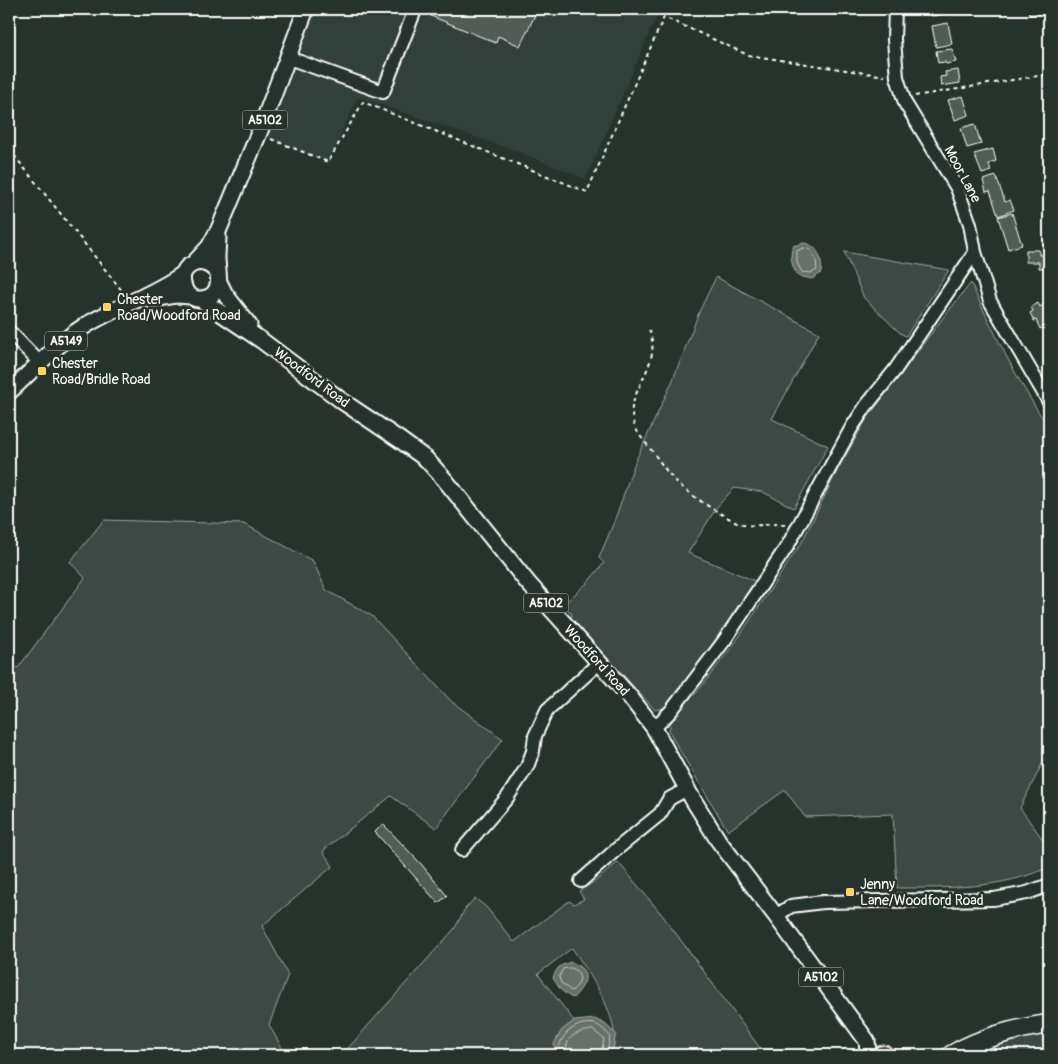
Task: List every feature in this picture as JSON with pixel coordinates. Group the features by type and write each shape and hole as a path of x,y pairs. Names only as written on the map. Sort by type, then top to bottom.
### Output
{"highway":[{"path":"951,1055 988,1038 1017,1029 1049,1024"}],"main road":[{"name":"A5102","path":"189,269 209,247 219,229 259,134 306,9"},
{"name":"A5102","path":"219,229 217,257 219,278"},
{"path":"200,262 211,265 219,278 218,287 211,296 195,298 183,286 189,269 200,262"},
{"name":"A5149","path":"9,392 61,344 85,326 107,313 163,288 189,269"},
{"name":"Woodford Road","path":"219,278 229,300 261,340"},
{"name":"A5149","path":"132,303 176,295 195,298"},
{"name":"Woodford Road","path":"195,298 261,340 400,440 426,460 445,480 528,583 600,662 654,728 687,789 718,840 776,916 869,1048 876,1045 883,1055"}],"street":[{"path":"289,58 383,92 416,10 413,9"},
{"name":"Moor Lane","path":"894,9 897,77 903,99 957,188 970,224 975,252 990,301 1049,402"},
{"path":"654,728 671,710 724,641 788,546 852,427 895,370 975,252"},
{"path":"9,332 40,364"},
{"path":"462,850 507,798 527,767 533,751 535,736 547,710 600,662"},
{"path":"581,881 660,814 669,799 687,789"},
{"path":"776,916 791,906 823,902 994,899 1027,893 1049,885"}],"path":[{"path":"259,134 328,162 363,102 587,192 664,17 748,55 897,77"},
{"path":"903,99 1049,74"},
{"path":"9,150 132,303"},
{"path":"649,330 653,340 652,352 632,407 632,418 636,430 672,478 727,517 741,524 754,526 776,523 796,530"}],"shaded area":[{"path":"313,9 660,9 586,179 517,151 358,97 328,162 265,137"},
{"path":"844,252 949,270 906,336 900,333 864,298"},
{"path":"716,277 819,333 772,419 828,446 794,508 763,492 734,488 717,507 688,553 755,581 689,679 664,708 655,710 571,618 572,614 563,605 587,583 604,563 599,558 635,462 672,382 700,310"},
{"path":"971,283 1007,357 1049,428 1049,750 1020,808 1049,848 1049,867 1012,880 974,886 897,888 893,814 805,817 785,790 728,831 669,730 673,716 698,691 735,643 802,542 839,467 866,420"},
{"path":"104,520 244,524 313,561 326,590 372,616 452,702 503,739 436,828 391,796 325,849 323,852 333,866 262,926 288,975 269,1025 286,1055 9,1055 9,661 18,668 85,578 70,562"},
{"path":"618,862 663,916 765,1055 611,1055 614,1043 614,1029 610,1014 596,985 572,948 538,974 574,1021 559,1035 555,1044 555,1055 342,1055 455,928 465,909 475,898 487,908 514,942 569,901 574,904 584,899 579,891 596,881"},
{"path":"1049,1033 1049,1055 967,1055 1005,1040"}],"water":[{"path":"803,243 812,246 820,258 821,273 812,279 798,276 792,262 793,246"},
{"path":"571,962 578,965 585,973 584,983 573,998 561,990 553,978 559,967"},
{"path":"595,1019 605,1024 616,1034 611,1055 555,1055 554,1044 562,1030 574,1021"}],"building":[{"path":"434,9 538,9 520,46 498,36 496,43 431,16"},
{"path":"928,9 943,9 944,14 932,16 931,11"},
{"path":"1028,9 1049,9 1049,12 1029,15"},
{"path":"948,23 952,44 936,47 932,26"},
{"path":"952,49 956,62 938,63 936,51"},
{"path":"958,70 960,83 941,86 940,77 946,76 945,72"},
{"path":"963,96 969,115 955,120 948,100"},
{"path":"975,124 981,144 967,148 961,128"},
{"path":"993,149 996,161 989,164 991,171 982,174 974,154"},
{"path":"996,176 1005,202 1010,200 1014,210 998,216 990,191 986,192 983,180"},
{"path":"1012,213 1022,245 1008,249 998,217"},
{"path":"1026,250 1039,250 1039,255 1049,255 1049,275 1046,275 1046,268 1039,268 1039,262 1026,262"},
{"path":"1038,303 1040,307 1044,304 1049,316 1049,324 1040,329 1030,313 1033,311 1031,307"},
{"path":"1049,334 1049,343 1046,344 1043,337"},
{"path":"383,824 422,865 447,896 438,903 375,832"}],"place":[{"name":"Chester Road/Woodford Road","path":"107,307"},
{"name":"Chester Road/Bridle Road","path":"42,371"},
{"name":"Jenny Lane/Woodford Road","path":"850,892"}]}
